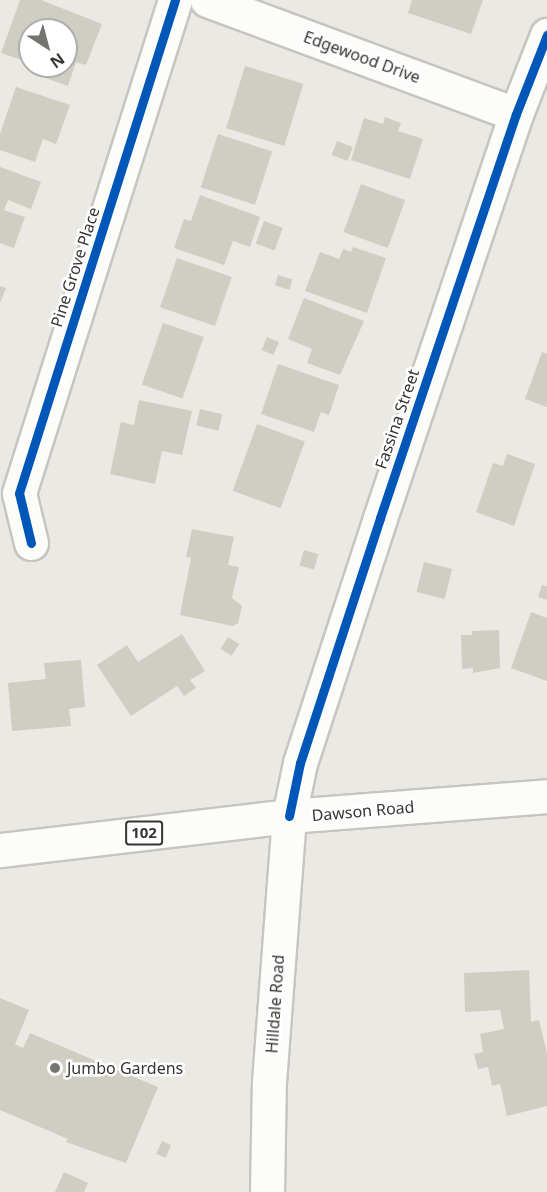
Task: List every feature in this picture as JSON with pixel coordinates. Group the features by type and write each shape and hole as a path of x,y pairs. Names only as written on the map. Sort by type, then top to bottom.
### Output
{"street":[{"name":"Pine Grove Place","path":"31,543 19,493 175,0"},
{"name":"Edgewood Drive","path":"207,0 516,114"},
{"name":"Fassina Street","path":"289,816 322,696 516,114 547,35"},
{"name":"Dawson Road","path":"0,850 289,816 547,796"},
{"name":"Hilldale Road","path":"267,1192 269,1082 289,816"}],"building":[{"path":"20,0 41,0 102,24 86,65 78,63 78,18 18,18 18,59 1,53"},
{"path":"412,0 483,0 471,34 408,13"},
{"path":"245,66 303,84 284,146 226,128"},
{"path":"45,78 71,78 68,86"},
{"path":"16,87 70,105 56,144 43,139 35,162 0,150 0,134"},
{"path":"385,117 401,123 398,131 423,139 410,179 351,160 364,118 383,124"},
{"path":"218,134 272,152 255,205 201,187"},
{"path":"337,141 353,147 347,161 332,155"},
{"path":"0,167 41,182 31,209 8,200 4,210 25,217 14,248 0,243"},
{"path":"361,184 405,200 388,248 344,232"},
{"path":"200,195 260,217 250,247 233,241 224,265 174,248 184,219 191,221"},
{"path":"264,221 283,228 275,250 256,244"},
{"path":"353,247 386,258 367,313 305,291 320,252 339,259 343,249 351,252"},
{"path":"177,258 232,277 215,326 160,307"},
{"path":"278,275 292,279 289,290 275,286"},
{"path":"0,286 6,288 0,303"},
{"path":"304,298 364,321 340,375 307,363 312,349 288,339"},
{"path":"163,323 204,337 182,398 142,384"},
{"path":"267,337 279,342 273,355 262,350"},
{"path":"542,352 547,354 547,407 525,399"},
{"path":"278,364 339,385 329,415 321,412 314,432 261,414"},
{"path":"139,400 192,411 182,455 162,451 155,484 110,474 121,422 134,425"},
{"path":"200,409 222,414 219,431 196,426"},
{"path":"257,424 305,441 281,508 233,491"},
{"path":"507,454 535,464 514,526 476,512 493,463 503,466"},
{"path":"192,529 234,537 228,565 239,567 232,598 242,606 238,623 233,626 180,615 191,558 186,557"},
{"path":"304,550 318,554 314,570 300,565"},
{"path":"424,562 452,569 445,599 417,592"},
{"path":"542,585 547,586 547,600 538,597"},
{"path":"531,612 547,618 547,681 511,668"},
{"path":"499,630 500,668 473,673 473,668 462,669 461,635 472,635 472,631"},
{"path":"182,634 205,671 190,680 196,688 184,696 177,686 131,716 97,665 127,645 138,662"},
{"path":"228,637 239,644 232,656 221,649"},
{"path":"81,660 85,707 69,709 71,726 12,731 8,683 46,679 44,663"},
{"path":"529,970 531,1022 539,1020 547,1053 547,1106 507,1116 500,1084 492,1086 488,1067 478,1069 474,1054 483,1052 480,1034 504,1029 500,1010 465,1012 464,973"},
{"name":"Jumbo Gardens","path":"0,998 29,1010 15,1044 23,1048 30,1033 158,1087 126,1163 66,1142 68,1139 0,1110"},
{"path":"162,1141 171,1145 165,1158 156,1154"},
{"path":"64,1172 88,1183 84,1192 55,1192"}],"cycle path":[{"path":"31,543 19,493 175,0"},
{"path":"289,816 300,763 380,518 516,114 547,35"}],"place":[{"name":"Jumbo Gardens","path":"55,1068"}]}
